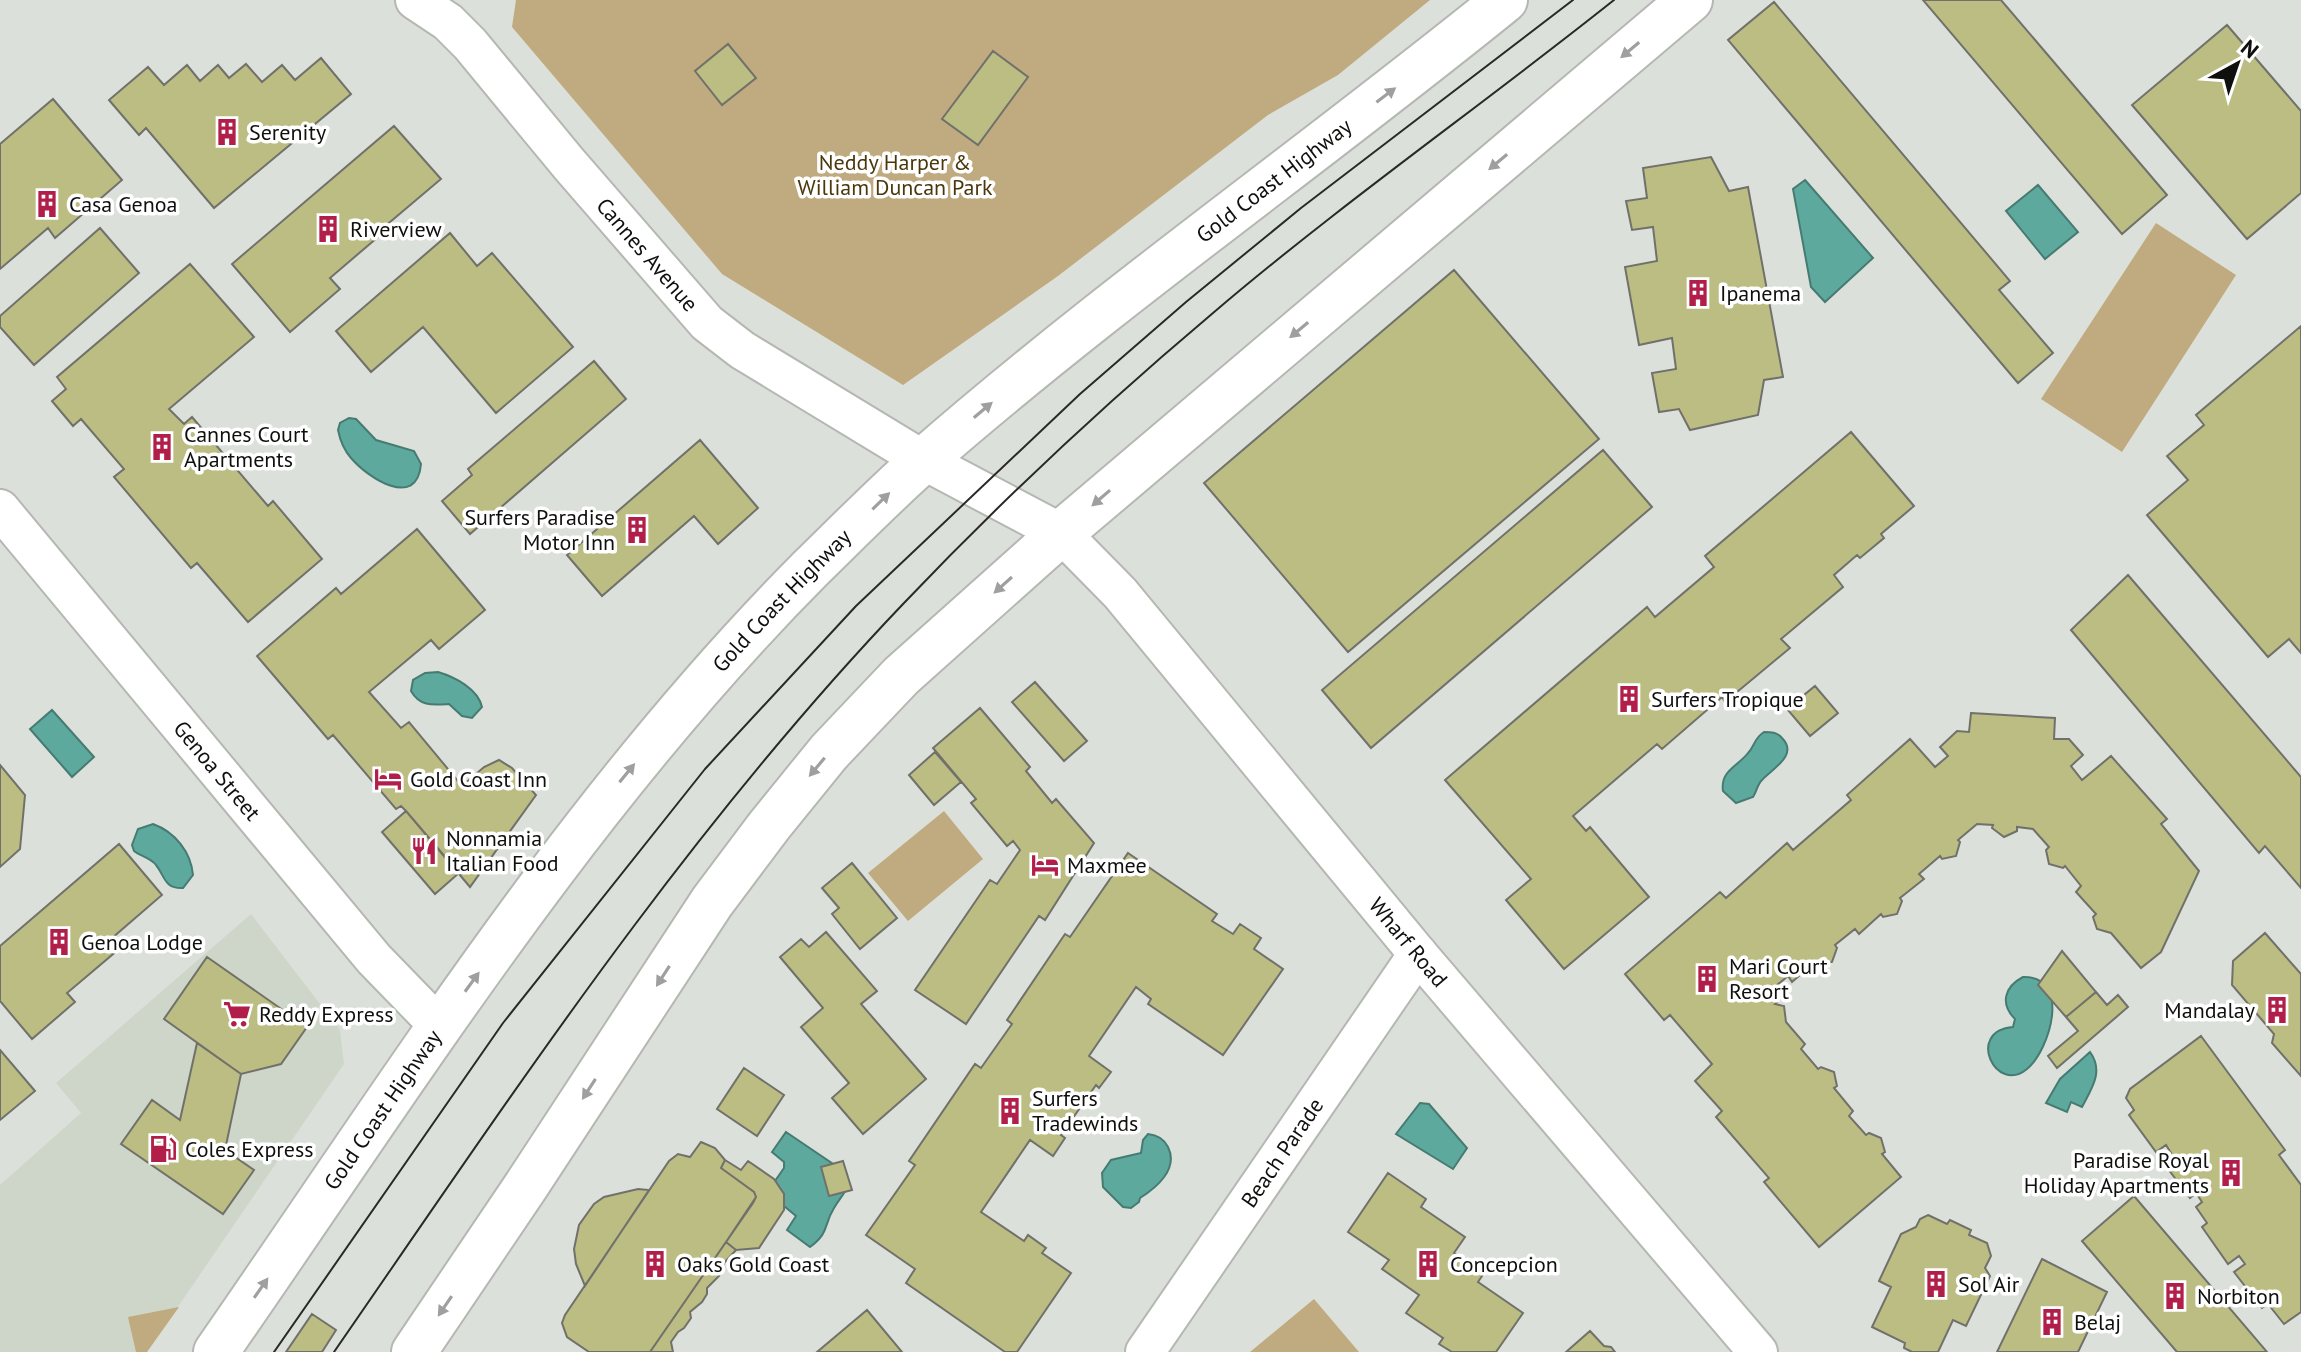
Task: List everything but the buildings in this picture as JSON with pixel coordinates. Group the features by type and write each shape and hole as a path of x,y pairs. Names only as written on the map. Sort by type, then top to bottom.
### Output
{"highway":[{"name":"Gold Coast Highway","path":"216,1352 440,1027 624,775 694,693 807,573 923,460 1066,341 1411,77 1505,0"},
{"path":"414,1352 712,902 829,752 901,676 1061,533 1690,0"}],"street":[{"name":"Cannes Avenue","path":"415,0 448,22 470,44 707,323 742,350 923,460 1061,533"},
{"name":"Genoa Street","path":"0,509 374,959 440,1027"},
{"name":"Wharf Road","path":"1061,533 1120,593 1418,954 1758,1352"},
{"name":"Beach Parade","path":"1145,1352 1418,954"}],"shaded area":[{"name":"Coles Express","path":"251,914 340,1030 344,1064 147,1352 0,1352 0,1185 81,1113 56,1083"}],"green space":[{"name":"Neddy Harper & William Duncan Park","path":"516,0 1430,0 1338,75 1268,115 1058,276 903,385 722,274 512,27"},
{"path":"2156,223 2236,275 2122,452 2041,399"},
{"path":"944,811 983,859 908,921 868,873"},
{"path":"1314,1299 1359,1352 1250,1352"},
{"path":"179,1307 147,1352 136,1352 128,1317"}],"water":[{"path":"1805,180 1873,258 1825,302 1811,287 1793,189"},
{"path":"2038,185 2078,232 2045,259 2006,211"},
{"path":"349,418 356,419 376,440 414,451 421,464 418,478 402,488 391,486 359,466 343,445 338,430 340,423"},
{"path":"438,672 458,681 476,695 482,707 472,718 462,716 449,704 427,704 418,700 411,691 413,680 425,673"},
{"path":"52,710 94,757 72,777 30,729"},
{"path":"1764,732 1776,733 1782,738 1786,744 1786,756 1760,782 1753,797 1736,803 1723,791 1724,779"},
{"path":"153,824 175,838 189,858 193,875 183,888 168,884 154,863 134,851 132,845 138,829"},
{"path":"2023,977 2038,980 2048,988 2052,1016 2049,1031 2035,1060 2016,1075 2005,1074 1996,1068 1988,1049 1991,1039 1999,1031 2013,1027 2015,1019 2007,1008 2006,996"},
{"path":"2090,1052 2096,1073 2082,1107 2071,1102 2067,1112 2046,1103 2060,1079"},
{"path":"1420,1103 1429,1104 1467,1148 1453,1169 1396,1134"},
{"path":"786,1132 839,1168 848,1185 823,1233 810,1247 787,1230 796,1216 784,1206 784,1194 775,1181 784,1168 784,1162 772,1152"},
{"path":"1148,1134 1165,1142 1171,1163 1164,1177 1139,1202 1131,1208 1123,1207 1103,1187 1102,1173 1111,1160 1141,1153 1143,1140"}],"tram line":[{"path":"274,1352 503,1023 705,769 856,606 1080,394 1186,302 1301,208 1573,0"},
{"path":"334,1352 536,1061 675,872 824,690 904,603 1054,454 1213,313 1311,233 1614,0"}],"place":[{"name":"Serenity","path":"227,132"},
{"name":"Casa Genoa","path":"47,204"},
{"name":"Riverview","path":"328,229"},
{"name":"Ipanema","path":"1698,293"},
{"name":"Cannes Court Apartments","path":"162,447"},
{"name":"Surfers Paradise Motor Inn","path":"637,530"},
{"name":"Surfers Tropique","path":"1629,699"},
{"name":"Gold Coast Inn","path":"388,779"},
{"name":"Nonnamia Italian Food","path":"424,851"},
{"name":"Maxmee","path":"1045,865"},
{"name":"Genoa Lodge","path":"59,942"},
{"name":"Mari Court Resort","path":"1707,979"},
{"name":"Mandalay","path":"2277,1010"},
{"name":"Reddy Express","path":"237,1014"},
{"name":"Surfers Tradewinds","path":"1010,1111"},
{"name":"Coles Express","path":"163,1149"},
{"name":"Paradise Royal Holiday Apartments","path":"2231,1173"},
{"name":"Oaks Gold Coast","path":"655,1264"},
{"name":"Concepcion","path":"1428,1264"},
{"name":"Sol Air","path":"1936,1284"},
{"name":"Norbiton","path":"2175,1296"},
{"name":"Belaj","path":"2052,1322"}]}
